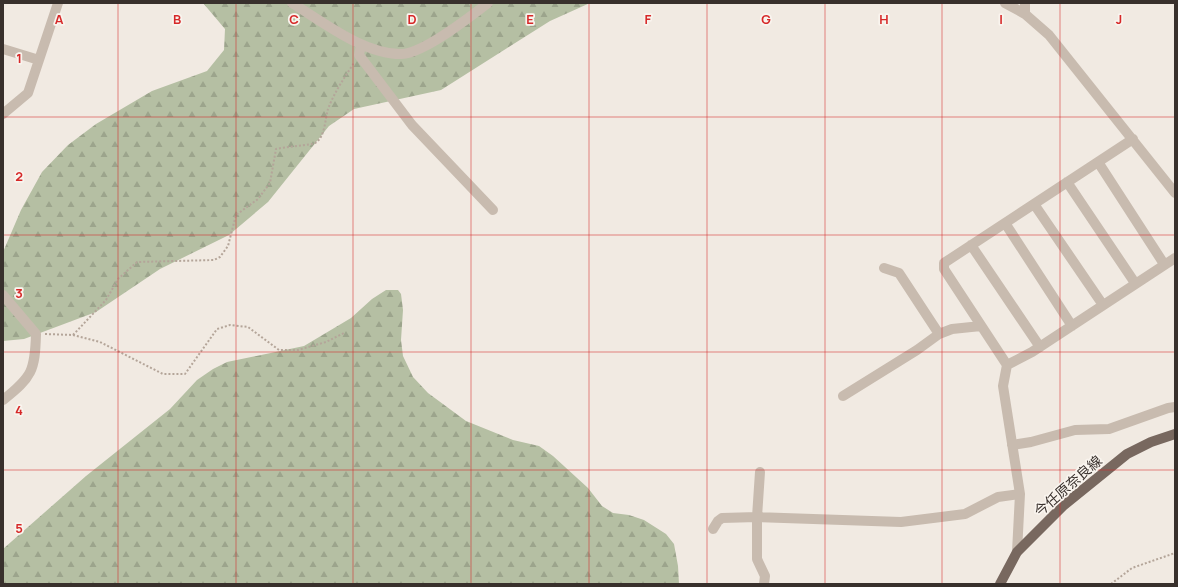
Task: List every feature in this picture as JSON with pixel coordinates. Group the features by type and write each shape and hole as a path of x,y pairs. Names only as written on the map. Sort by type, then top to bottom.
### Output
{"main road":[{"name":"今任原奈良線","path":"1000,584 1017,552 1064,505 1127,454 1151,442 1175,434"}],"street":[{"path":"3,114 28,93 58,3"},
{"path":"292,3 361,45 384,53 403,54 422,49 473,15 488,3"},
{"path":"473,3 473,15"},
{"path":"1005,3 1025,14 1049,35 1175,193"},
{"path":"1025,3 1025,14"},
{"path":"361,45 359,55 412,125 493,210"},
{"path":"3,49 39,60"},
{"path":"1017,552 1020,494 1003,386 1007,365 944,269 944,263 1133,139"},
{"path":"1098,162 1164,264"},
{"path":"1067,182 1135,283"},
{"path":"1034,204 1102,305"},
{"path":"1005,223 1072,326"},
{"path":"971,246 1040,347"},
{"path":"1007,365 1040,347 1175,258"},
{"path":"884,268 899,273 939,334"},
{"path":"3,295 36,334 36,359 31,373 16,390 3,400"},
{"path":"843,396 917,350 939,334 952,329 981,326"},
{"path":"1012,444 1076,430 1109,429 1168,408 1175,407"},
{"path":"760,472 757,517 757,559 765,576 764,584"},
{"path":"713,529 722,518 757,517 901,522 965,514 998,497 1020,494"}],"path":[{"path":"73,335 106,300 118,278 137,262 214,260 220,257 228,246 236,215 258,199 270,183 276,149 288,146 314,144 319,139 328,109 339,87 359,55"},
{"path":"36,334 73,335 100,342 163,374 185,374 217,329 230,325 248,327 280,350 298,350 326,342 344,333"},
{"path":"1111,584 1132,568 1175,553"}],"green space":[{"path":"203,3 590,3 550,21 441,90 354,109 329,126 268,202 229,235 160,269 96,312 24,339 3,341 3,252 21,210 42,172 68,145 96,124 152,91 207,71 224,50 225,29"},
{"path":"386,290 398,290 401,294 403,310 401,340 403,356 413,377 428,393 466,421 513,440 539,446 553,456 588,488 602,506 613,513 629,515 644,520 666,534 674,544 678,566 679,584 3,584 3,549 86,476 170,409 197,380 213,369 227,362 304,346 351,318 372,299"}]}
